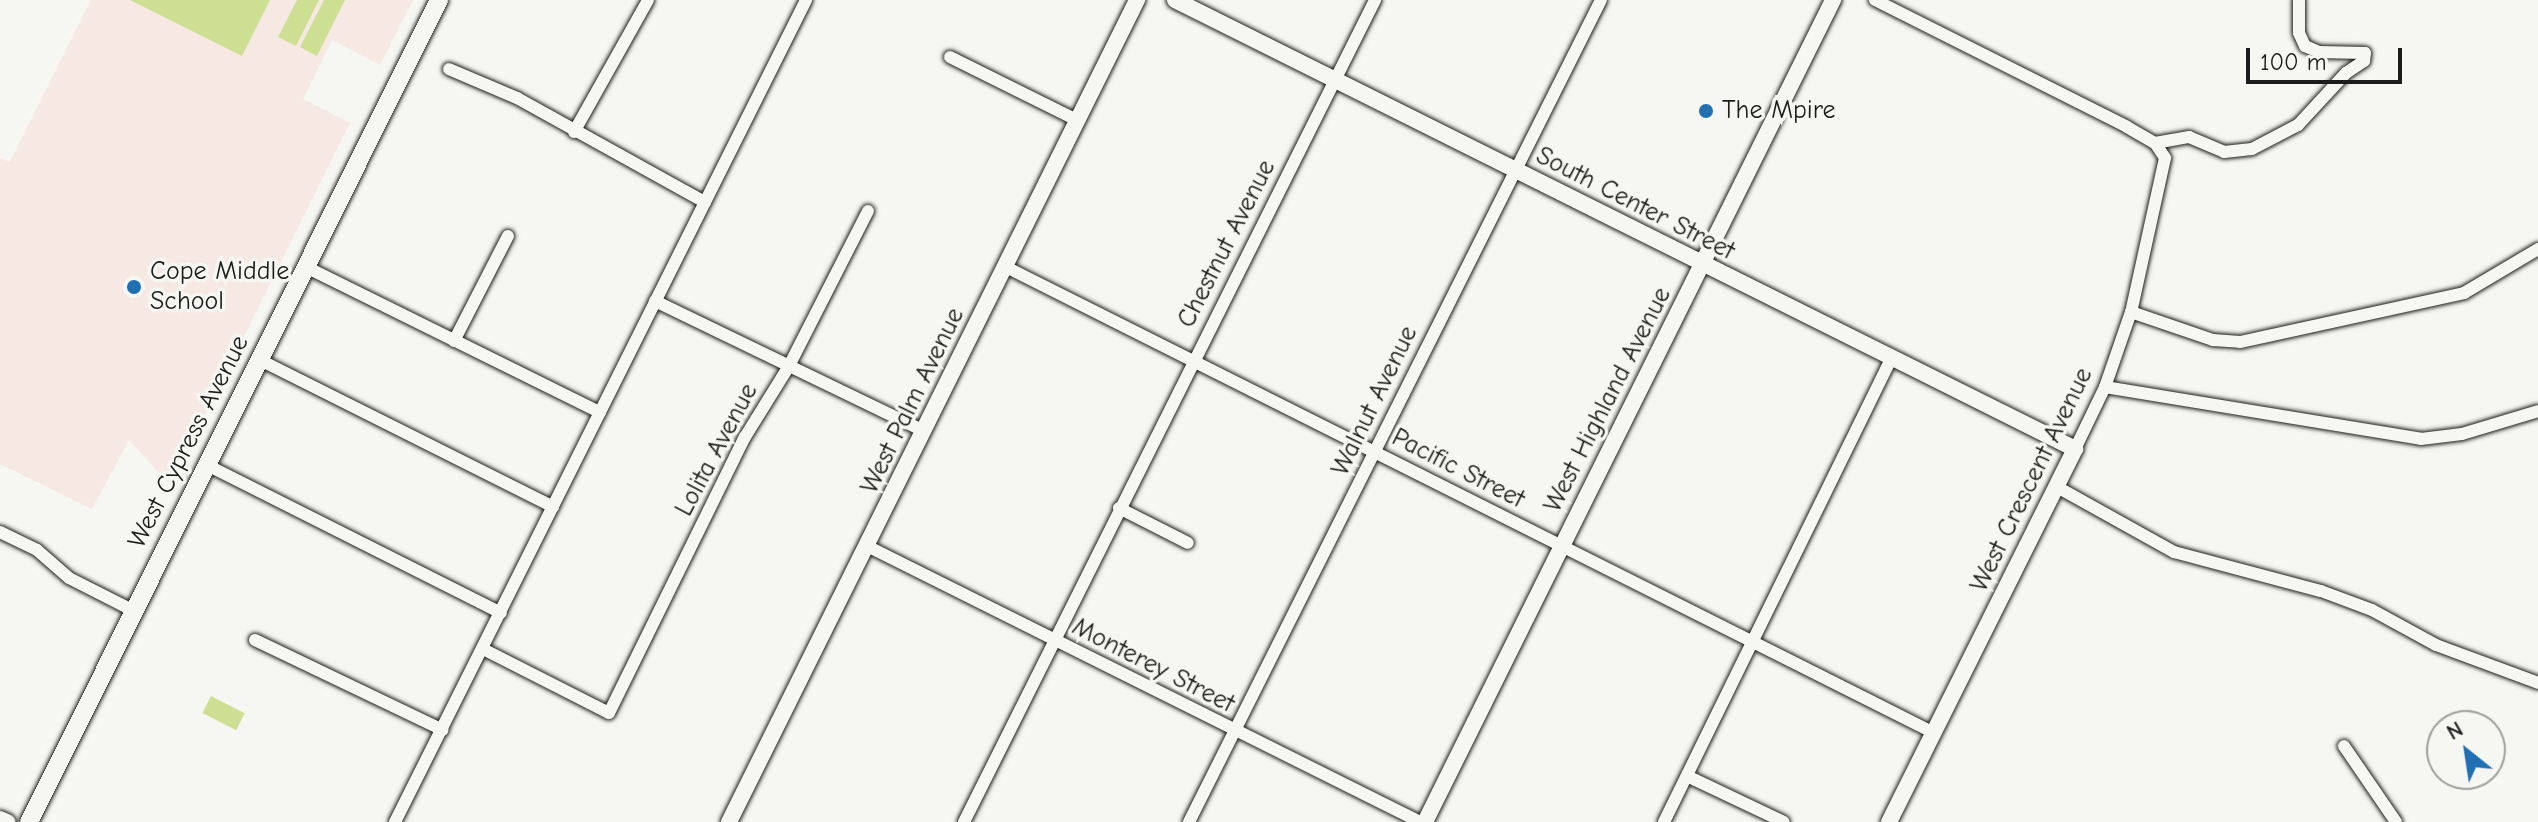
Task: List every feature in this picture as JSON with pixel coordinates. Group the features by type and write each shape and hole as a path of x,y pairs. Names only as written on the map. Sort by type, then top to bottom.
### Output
{"main road":[{"name":"West Cypress Avenue","path":"29,822 132,610 439,0"}],"street":[{"path":"574,132 648,0"},
{"path":"395,822 806,0"},
{"name":"West Palm Avenue","path":"729,822 1137,0"},
{"name":"South Center Street","path":"1175,0 2075,449"},
{"name":"Chestnut Avenue","path":"964,822 1375,0"},
{"name":"Walnut Avenue","path":"1189,822 1513,170 1601,0"},
{"name":"West Highland Avenue","path":"1422,822 1833,0"},
{"path":"1875,0 2155,143 2189,137 2224,152 2252,149 2298,125 2367,58 2365,53 2319,52 2305,46 2299,33 2299,0"},
{"path":"950,57 1077,120"},
{"path":"449,69 517,98 705,202"},
{"name":"West Crescent Avenue","path":"1889,822 2105,387 2131,312 2165,158 2155,143"},
{"name":"Lolita Avenue","path":"483,649 609,713 745,437 789,366 868,211"},
{"path":"454,341 508,236"},
{"path":"2131,312 2213,340 2240,342 2464,293 2538,249"},
{"path":"306,267 600,412"},
{"name":"Pacific Street","path":"1006,267 1934,733"},
{"path":"655,301 924,431"},
{"path":"1664,822 1891,359"},
{"path":"260,360 553,507"},
{"path":"2105,387 2421,439 2462,434 2538,411"},
{"path":"207,465 501,613"},
{"path":"2057,487 2174,552 2321,591 2372,610 2436,645 2538,683"},
{"path":"1119,508 1188,543"},
{"path":"0,532 37,550 69,578 132,610"},
{"name":"Monterey Street","path":"867,546 1422,822"},
{"path":"255,640 443,730"},
{"path":"2344,746 2396,822"},
{"path":"1687,776 1784,822"},
{"path":"0,819 7,822"}],"shaded area":[{"name":"Cope Middle School","path":"91,0 413,0 380,65 332,40 303,99 350,123 170,485 129,440 92,509 0,464 0,158 10,162"}],"green space":[{"path":"130,0 270,0 242,56"},
{"path":"297,0 319,0 296,46 278,37"},
{"path":"324,0 345,0 317,56 300,47"},
{"path":"211,696 245,713 236,730 202,713"}],"place":[{"name":"The Mpire","path":"1706,111"},
{"name":"Cope Middle School","path":"134,287"}]}
